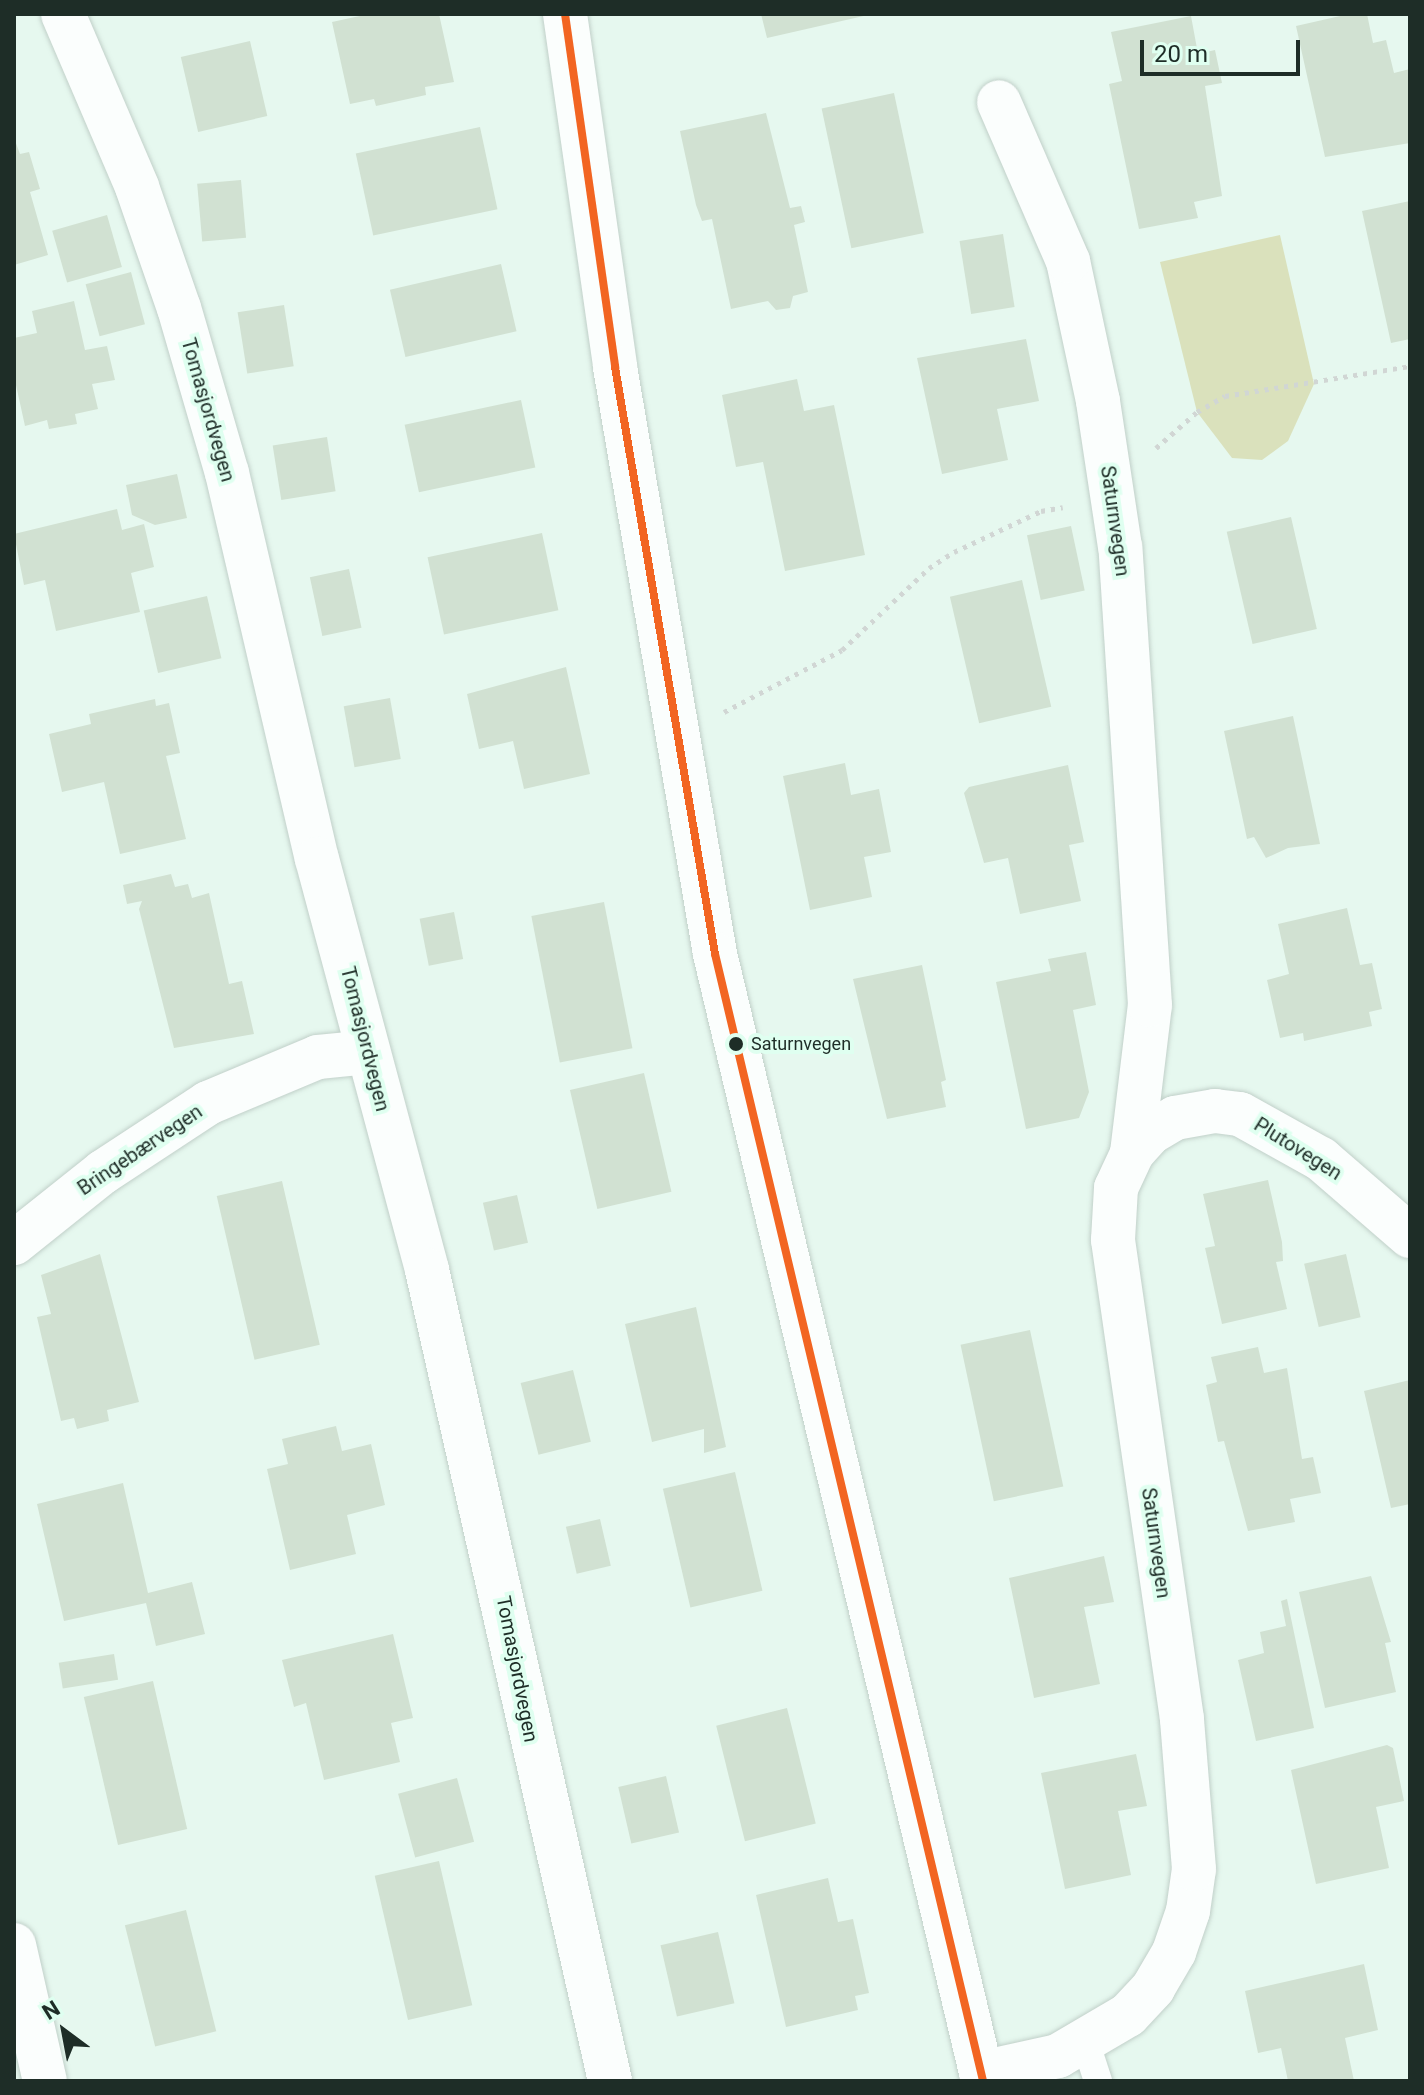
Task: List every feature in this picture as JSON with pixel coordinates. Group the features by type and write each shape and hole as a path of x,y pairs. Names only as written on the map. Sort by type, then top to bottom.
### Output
{"street":[{"name":"Tomasjordvegen","path":"63,14 137,187 179,308 227,473 271,672 468,1443 610,2081"},
{"path":"565,14 615,367 715,954 982,2077"},
{"name":"Saturnvegen","path":"982,2077 1043,2060 1092,2062 1164,1971 1188,1911 1194,1869 1182,1719 1113,1240 1116,1188 1132,1153 1150,1005 1129,627 1109,475 1068,261 999,102"},
{"name":"Bringebærvegen","path":"14,1243 103,1172 208,1103 318,1057 368,1052"},
{"name":"Plutovegen","path":"1132,1153 1150,1133 1175,1118 1215,1111 1240,1114 1321,1159 1410,1236"},
{"path":"14,1945 45,2081"}],"path":[{"path":"1109,475 1126,469 1197,412 1225,396 1410,366"},
{"path":"677,736 842,650 929,568 954,552 1041,511 1073,504"}],"green space":[{"path":"1280,235 1314,384 1288,441 1262,460 1232,458 1197,412 1160,262"}],"building":[{"path":"369,14 439,14 454,82 425,87 426,95 376,106 374,99 350,104 332,22"},
{"path":"761,14 868,14 868,15 767,38"},
{"path":"1349,14 1367,14 1373,43 1386,40 1394,73 1410,69 1410,143 1325,157 1296,26"},
{"path":"1191,16 1198,54 1215,50 1222,83 1205,86 1222,196 1194,202 1198,218 1139,229 1109,84 1122,81 1111,32"},
{"path":"250,41 267,116 198,132 181,57"},
{"path":"894,93 924,233 851,248 822,108"},
{"path":"766,113 790,208 801,206 805,222 794,225 808,292 793,296 790,308 776,310 768,301 731,309 712,219 702,221 696,205 680,131"},
{"path":"480,127 497,209 373,236 356,153"},
{"path":"14,138 20,154 29,152 40,189 30,192 48,255 14,265"},
{"path":"241,180 246,238 202,242 197,184"},
{"path":"1410,201 1410,339 1391,343 1362,211"},
{"path":"107,215 122,267 67,283 52,231"},
{"path":"1003,234 1015,307 971,314 960,241"},
{"path":"501,264 517,331 405,357 390,290"},
{"path":"131,272 145,324 100,336 86,284"},
{"path":"74,301 85,350 107,346 115,380 92,384 98,409 75,414 77,424 49,429 47,420 25,426 14,376 14,338 37,333 32,311"},
{"path":"284,305 294,366 247,374 238,312"},
{"path":"1026,339 1039,401 997,409 1008,460 942,474 917,358"},
{"path":"797,379 804,411 834,405 865,555 785,571 763,462 736,467 722,395"},
{"path":"521,400 535,467 419,492 405,425"},
{"path":"327,437 336,491 281,500 273,446"},
{"path":"177,474 187,518 155,525 132,515 126,485"},
{"path":"117,509 122,530 144,524 154,567 131,573 140,612 56,631 45,580 24,585 14,534"},
{"path":"1291,517 1317,629 1253,644 1227,532"},
{"path":"1071,526 1085,591 1041,600 1027,535"},
{"path":"542,533 558,610 444,635 428,557"},
{"path":"349,569 361,628 322,636 310,577"},
{"path":"1022,580 1051,707 979,723 950,597"},
{"path":"207,596 221,658 158,673 144,611"},
{"path":"566,667 590,774 524,789 513,741 479,749 467,694"},
{"path":"390,698 401,759 354,767 344,706"},
{"path":"155,699 156,706 169,703 180,753 166,756 186,839 120,854 104,782 62,792 49,734 91,724 89,714"},
{"path":"1293,716 1320,844 1288,848 1266,858 1254,837 1247,839 1224,731"},
{"path":"845,763 851,795 879,789 891,852 864,857 872,897 810,910 783,776"},
{"path":"1068,765 1084,842 1069,845 1081,901 1020,914 1008,858 984,863 964,793 969,787"},
{"path":"171,874 175,887 188,884 192,898 209,893 229,984 242,981 254,1034 174,1048 139,909 142,901 127,904 123,885"},
{"path":"604,902 632,1048 560,1062 531,916"},
{"path":"1347,908 1360,965 1372,963 1382,1009 1369,1012 1372,1026 1304,1041 1303,1033 1280,1038 1267,980 1289,974 1278,924"},
{"path":"454,912 463,959 429,966 420,919"},
{"path":"1086,952 1096,1005 1073,1010 1089,1092 1079,1118 1026,1129 996,982 1051,971 1048,959"},
{"path":"922,965 946,1080 941,1082 946,1107 887,1119 853,979"},
{"path":"644,1073 671,1192 597,1209 570,1090"},
{"path":"1268,1180 1282,1242 1283,1261 1276,1262 1287,1309 1222,1324 1205,1248 1215,1246 1203,1194"},
{"path":"282,1181 320,1345 255,1360 217,1196"},
{"path":"517,1195 528,1243 494,1251 483,1203"},
{"path":"100,1254 139,1402 107,1410 109,1421 77,1429 74,1418 61,1421 37,1317 51,1314 41,1275"},
{"path":"1346,1254 1361,1317 1319,1327 1304,1264"},
{"path":"696,1307 726,1447 704,1453 704,1429 652,1442 625,1324"},
{"path":"1030,1330 1063,1487 994,1501 961,1345"},
{"path":"1258,1347 1264,1373 1287,1368 1302,1459 1313,1457 1321,1493 1290,1499 1295,1522 1248,1531 1224,1441 1218,1442 1206,1385 1217,1382 1211,1357"},
{"path":"573,1370 591,1442 539,1455 521,1383"},
{"path":"1410,1380 1410,1504 1391,1508 1364,1391"},
{"path":"336,1426 342,1451 371,1444 385,1505 347,1515 356,1554 290,1570 267,1469 288,1464 282,1439"},
{"path":"735,1472 762,1591 690,1608 663,1489"},
{"path":"123,1483 148,1593 192,1582 205,1634 156,1646 146,1603 64,1621 37,1504"},
{"path":"600,1519 611,1566 577,1574 566,1527"},
{"path":"1104,1556 1114,1602 1084,1607 1100,1684 1034,1698 1009,1578"},
{"path":"1371,1576 1391,1642 1385,1643 1396,1692 1325,1708 1299,1592"},
{"path":"1287,1599 1314,1728 1256,1741 1238,1660 1264,1653 1260,1632 1286,1626 1281,1601"},
{"path":"393,1634 413,1718 391,1723 400,1762 324,1780 306,1703 294,1707 282,1660"},
{"path":"114,1654 118,1680 63,1688 59,1663"},
{"path":"153,1681 187,1829 118,1845 84,1697"},
{"path":"787,1708 816,1823 745,1841 716,1726"},
{"path":"1387,1745 1393,1748 1404,1801 1376,1807 1389,1868 1316,1884 1291,1770"},
{"path":"1136,1754 1147,1806 1118,1811 1131,1875 1065,1889 1041,1773"},
{"path":"666,1776 679,1833 631,1844 618,1787"},
{"path":"457,1778 474,1842 415,1858 398,1794"},
{"path":"439,1861 472,2005 408,2020 375,1876"},
{"path":"828,1878 838,1922 853,1919 869,1993 855,1996 858,2010 786,2027 756,1895"},
{"path":"186,1910 216,2031 155,2047 125,1925"},
{"path":"718,1932 734,2003 677,2016 661,1945"},
{"path":"1364,1964 1378,2030 1345,2038 1354,2081 1288,2081 1281,2048 1258,2053 1245,1991"}],"transit line":[{"path":"565,14 615,367 715,954 983,2081"}],"place":[{"name":"Saturnvegen","path":"736,1044"}]}
